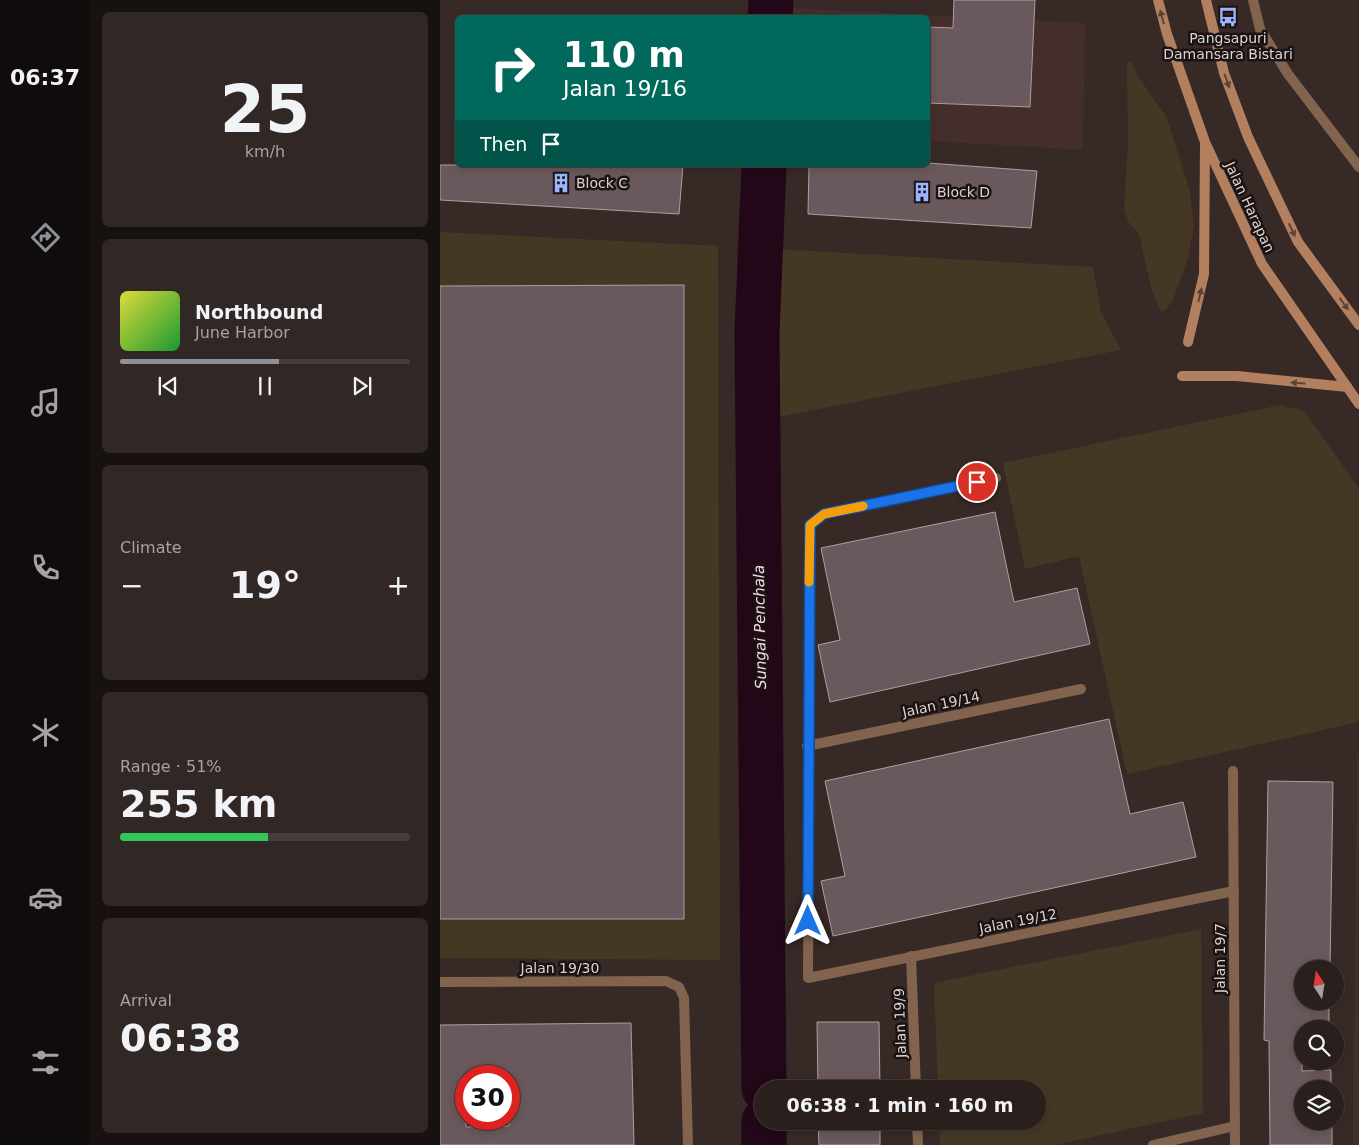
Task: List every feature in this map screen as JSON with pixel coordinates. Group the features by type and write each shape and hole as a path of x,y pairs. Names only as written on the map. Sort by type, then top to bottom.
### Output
{"main road":[{"name":"Jalan Harapan","path":"1158,0 1167,34 1205,142 1262,264 1359,404"},
{"name":"Jalan Harapan","path":"1206,0 1224,73 1248,137 1298,242 1359,325"},
{"path":"1188,342 1204,274 1205,142"},
{"path":"1182,376 1237,376 1347,387"}],"street":[{"path":"1254,0 1260,29 1288,74 1359,166"},
{"path":"807,746 810,525 824,514 996,478"},
{"name":"Jalan 19/14","path":"807,746 1081,689"},
{"name":"Jalan 19/12","path":"807,746 808,978 1234,891"},
{"name":"Jalan 19/7","path":"1233,771 1235,1145"},
{"name":"Jalan 19/9","path":"911,956 916,1080"},
{"name":"Jalan 19/30","path":"440,982 666,981 679,987 684,998 688,1145"},
{"path":"1153,1145 1235,1126"},
{"path":"917,1130 918,1145"}],"shaded area":[{"path":"790,8 928,15 790,15"},
{"path":"930,15 1085,23 1083,150 930,141"},
{"path":"1129,61 1132,62 1139,78 1167,118 1190,192 1194,226 1188,258 1173,300 1165,311 1161,312 1151,287 1139,234 1129,223 1124,209 1128,145 1127,63"},
{"path":"440,232 718,246 720,960 440,958"},
{"path":"775,249 1093,267 1101,312 1121,350 772,418"},
{"path":"1280,405 1304,411 1359,488 1359,722 1127,774 1079,556 1025,569 1003,463"},
{"path":"1359,756 1359,1145 1353,1145 1357,757"},
{"path":"1201,929 1203,1113 1055,1145 940,1145 939,1130 1046,1130 1046,1080 938,1080 934,983"}],"building":[{"path":"954,0 1035,0 1030,107 930,103 930,27 953,28"},
{"name":"Block D","path":"930,163 1037,171 1031,228 808,214 809,167 930,167"},
{"name":"Block C","path":"440,165 455,165 455,167 683,167 679,214 440,200"},
{"path":"684,285 684,919 440,919 440,286"},
{"path":"995,512 1014,602 1077,588 1090,644 830,702 818,645 840,640 821,548"},
{"path":"1109,719 1130,814 1183,802 1196,857 833,936 821,881 845,876 825,781"},
{"path":"1268,781 1333,782 1330,960 1294,960 1294,1010 1329,1010 1329,1020 1294,1020 1294,1070 1331,1070 1331,1080 1294,1080 1294,1130 1332,1130 1332,1145 1270,1145 1269,1041 1264,1040"},
{"path":"817,1022 879,1022 880,1080 818,1080"},
{"path":"631,1023 634,1145 440,1145 440,1025"},
{"path":"818,1130 880,1130 880,1145 819,1145"}],"waterway":[{"name":"Sungai Penchala","path":"770,15 771,0"},
{"name":"Sungai Penchala","path":"764,167 757,333 764,1080"},
{"name":"Sungai Penchala","path":"764,1130 764,1145"}],"slow traffic":[{"path":"809,582 810,525 824,514 863,506"}],"place":[{"name":"Pangsapuri Damansara Bistari","path":"1228,17"},
{"name":"Block C","path":"561,183"},
{"name":"Block D","path":"922,192"}],"route":[{"path":"808,921 807,746 810,525 824,514 977,482"}]}
